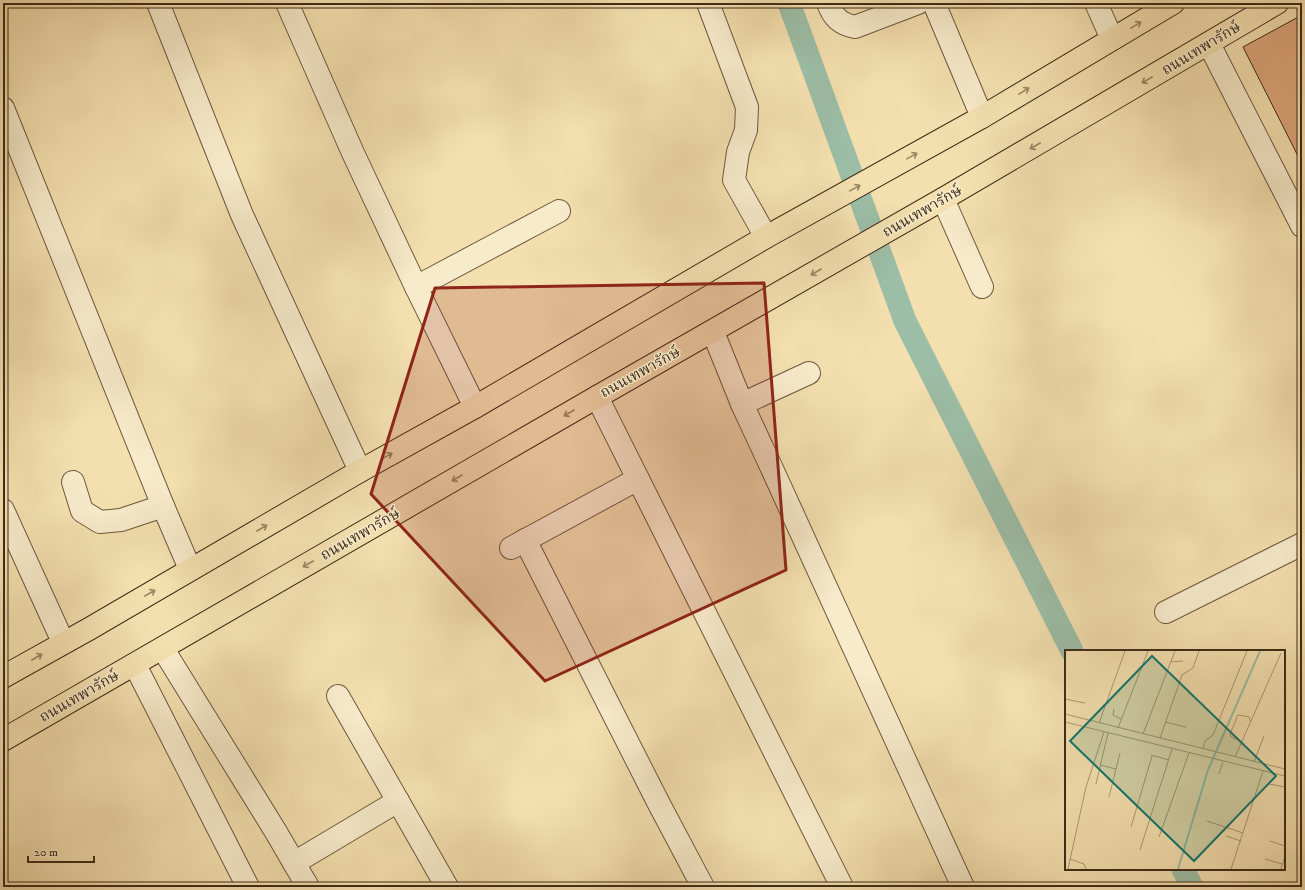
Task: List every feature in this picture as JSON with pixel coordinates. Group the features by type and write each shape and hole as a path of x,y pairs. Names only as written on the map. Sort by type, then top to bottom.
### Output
{"main road":[{"path":"3,677 63,642 89,629 360,471 475,407 766,237 982,117 1173,3"},
{"name":"ถนนเทพารักษ์","path":"3,740 163,649 597,397 850,253 1277,3"}],"street":[{"path":"158,3 242,215 360,471"},
{"path":"287,3 353,153 416,287 475,407"},
{"path":"708,3 747,107 746,130 738,152 734,180 766,237"},
{"path":"828,3 832,14 846,25 855,27 918,3"},
{"path":"934,3 982,117"},
{"path":"1096,3 1112,39"},
{"path":"1209,44 1302,226"},
{"path":"3,108 163,506 190,569"},
{"path":"943,199 982,287"},
{"path":"416,287 559,211"},
{"path":"712,332 742,404 963,887"},
{"path":"742,404 809,373"},
{"path":"597,397 842,887"},
{"path":"638,479 518,544 703,887"},
{"path":"72,482 82,510 100,522 121,520 163,506"},
{"path":"3,510 63,642"},
{"path":"1166,612 1302,544"},
{"path":"163,649 276,832 308,887"},
{"path":"135,664 248,887"},
{"path":"338,696 447,887"},
{"path":"294,863 398,801"}],"highlighted area":[{"path":"764,283 786,570 545,681 371,494 435,288"}],"building":[{"path":"1302,15 1302,164 1243,47"}],"waterway":[{"path":"789,3 905,321 1071,650"},
{"path":"1184,870 1192,887"}]}
